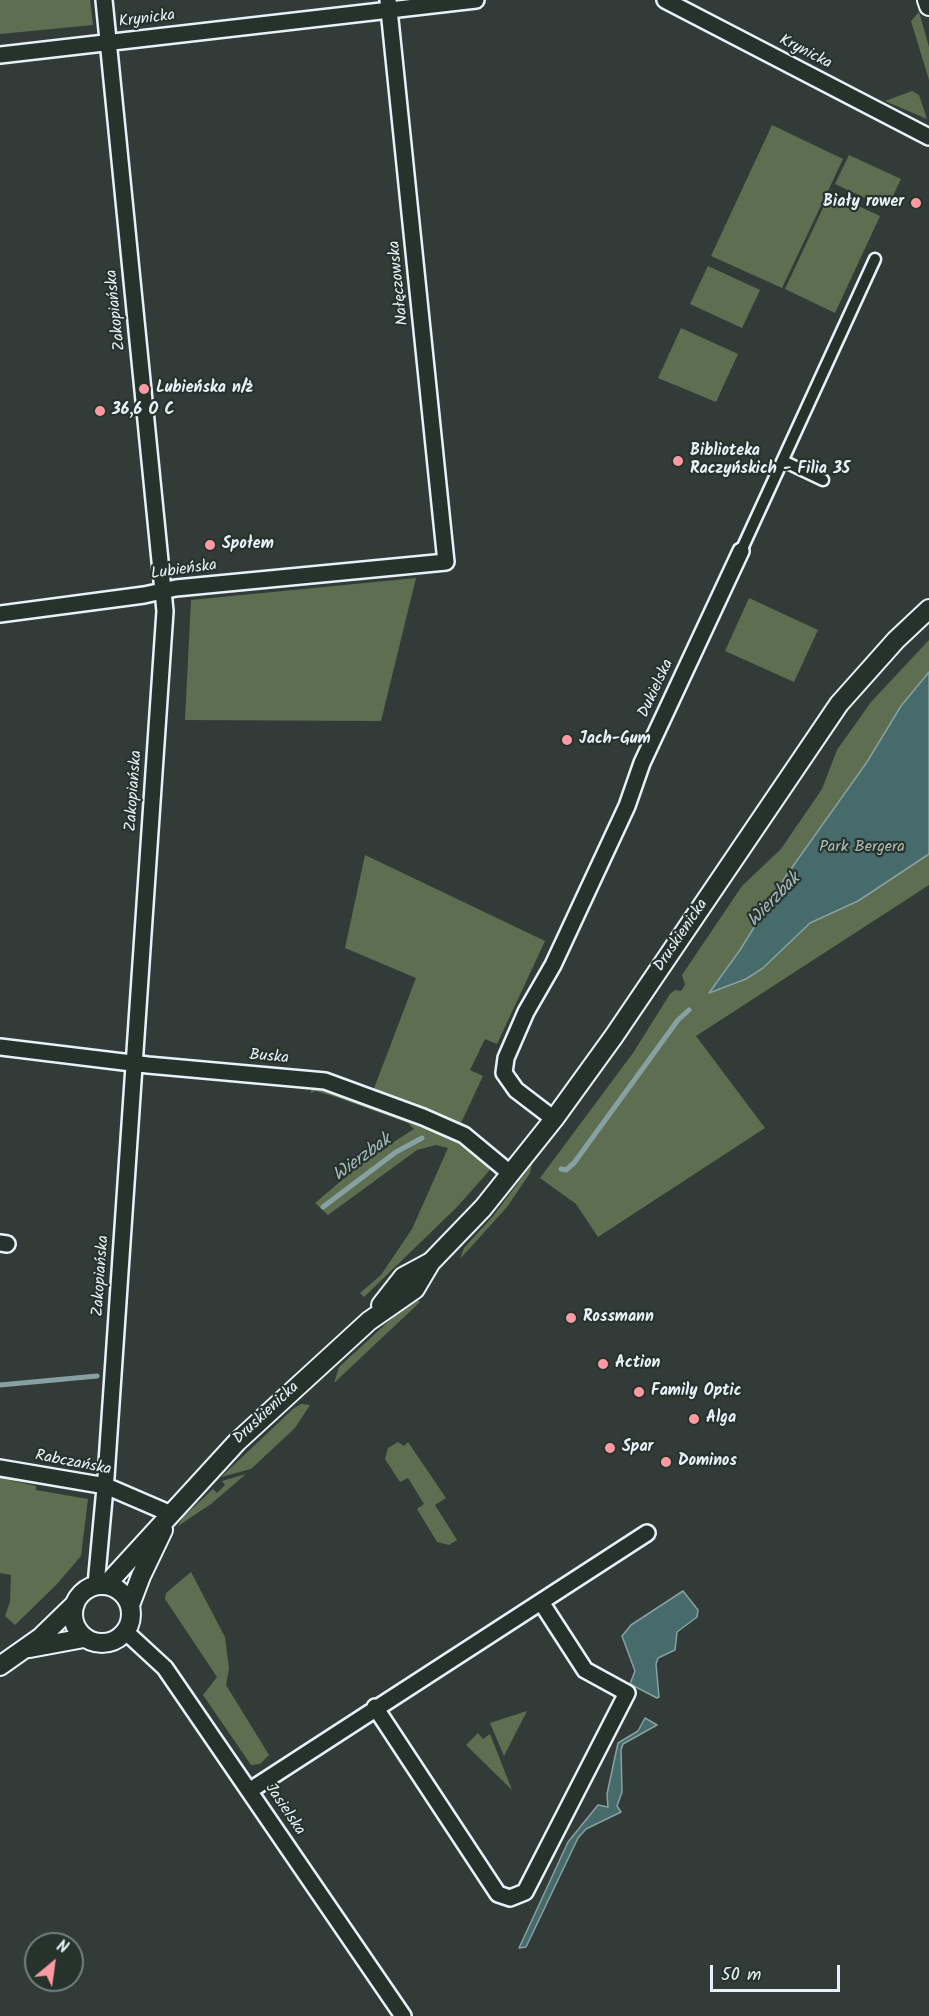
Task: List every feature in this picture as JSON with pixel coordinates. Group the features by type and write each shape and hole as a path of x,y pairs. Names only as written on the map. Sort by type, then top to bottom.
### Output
{"street":[{"name":"Zakopiańska","path":"101,1585 164,591 104,0"},
{"name":"Krynicka","path":"0,55 108,43 389,5 476,0"},
{"name":"Krynicka","path":"665,0 929,136"},
{"path":"927,0 929,6"},
{"name":"Nałęczowska","path":"389,5 446,562"},
{"name":"Dukielska","path":"554,1119 516,1090 504,1073 506,1058 526,1012 553,966 613,836 642,763 875,259"},
{"path":"783,461 823,480"},
{"name":"Lubieńska","path":"0,614 164,591 446,562"},
{"name":"Druskienicka","path":"101,1585 119,1574 237,1442 369,1321 415,1289 431,1262 483,1208 554,1119 614,1036 839,704 896,640 929,609"},
{"name":"Buska","path":"0,1047 135,1063 325,1081 459,1133 511,1174"},
{"name":"Rabczańska","path":"0,1468 106,1486 171,1514"},
{"name":"Druskienicka","path":"130,1605 141,1576 171,1514"},
{"path":"249,1791 375,1707 647,1533"},
{"path":"0,1666 26,1649 75,1604 87,1589 101,1585 117,1588 125,1595 132,1614 126,1632 111,1643 93,1642 84,1638 74,1622 75,1604"},
{"path":"375,1707 498,1894 510,1898 525,1892 627,1693 585,1670 541,1602"},
{"name":"Jasielska","path":"126,1632 165,1668 404,2016"},
{"path":"26,1649 84,1638"}],"green space":[{"path":"0,0 90,0 93,25 0,34"},
{"path":"919,12 929,47 929,80 911,21"},
{"path":"912,91 919,95 927,119 885,101"},
{"path":"772,125 843,159 782,288 711,256"},
{"path":"849,155 901,179 887,208 835,184"},
{"path":"830,193 880,216 835,313 785,289"},
{"path":"708,266 760,290 742,328 690,304"},
{"path":"681,328 738,354 716,402 658,378"},
{"path":"416,578 381,721 185,720 191,600"},
{"path":"749,598 818,630 794,682 725,651"},
{"name":"Park Bergera","path":"929,640 929,885 696,1036 765,1128 598,1237 576,1204 540,1178 633,1053 670,994 675,990 681,991 685,985 682,975 742,886 781,849 822,789 837,750 871,702"},
{"path":"365,855 545,941 497,1044 485,1039 470,1070 483,1076 461,1123 373,1091 416,978 345,948"},
{"path":"315,1084 455,1137 489,1167 489,1171 457,1207 364,1297 360,1293 381,1275 412,1229 448,1148 436,1145 417,1150 328,1215 315,1203 367,1159 414,1129 408,1123 336,1097 316,1091 310,1093"},
{"path":"532,1164 530,1173 507,1207 460,1259 464,1248 494,1215"},
{"path":"415,1297 420,1302 334,1383 339,1367"},
{"path":"301,1404 310,1405 295,1428 251,1469 221,1477 294,1408"},
{"path":"398,1442 404,1446 408,1442 446,1498 435,1505 457,1540 449,1545 437,1542 417,1509 424,1504 408,1478 400,1482 385,1459 388,1448"},
{"path":"246,1474 211,1504 178,1526 183,1517 213,1489 217,1493 225,1485 222,1481"},
{"path":"0,1478 36,1486 36,1490 88,1499 81,1556 57,1584 15,1625 5,1616 10,1602 11,1575 0,1573"},
{"path":"191,1572 225,1637 229,1669 226,1685 269,1755 260,1764 251,1765 203,1695 217,1677 165,1599 166,1593"},
{"path":"527,1711 504,1756 490,1723"},
{"path":"478,1733 483,1739 490,1734 512,1790 466,1745"}],"water":[{"path":"929,672 929,854 858,901 810,923 763,968 746,979 709,993 740,950 786,876 867,762 901,706"},
{"path":"683,1591 698,1610 697,1617 677,1632 675,1650 658,1658 656,1664 659,1697 657,1698 630,1684 635,1671 622,1636 631,1625"},
{"path":"645,1718 657,1725 623,1744 621,1750 622,1792 617,1806 621,1812 586,1829 578,1838 526,1947 519,1948 568,1842 598,1805 608,1807 607,1794 618,1743 638,1731"}],"waterway":[{"name":"Wierzbak","path":"561,1169 566,1170 574,1163 678,1020 689,1010"},
{"name":"Wierzbak","path":"323,1207 396,1152 422,1138"},
{"name":"Wierzbak","path":"0,1385 97,1376"}],"place":[{"name":"Biały rower","path":"916,203"},
{"name":"Lubieńska n/ż","path":"144,389"},
{"name":"36,6 O C","path":"100,411"},
{"name":"Biblioteka Raczyńskich - Filia 35","path":"678,461"},
{"name":"Społem","path":"210,545"},
{"name":"Jach-Gum","path":"567,740"},
{"name":"Rossmann","path":"571,1318"},
{"name":"Action","path":"603,1364"},
{"name":"Family Optic","path":"639,1392"},
{"name":"Alga","path":"694,1419"},
{"name":"Spar","path":"610,1448"},
{"name":"Dominos","path":"666,1462"}]}
